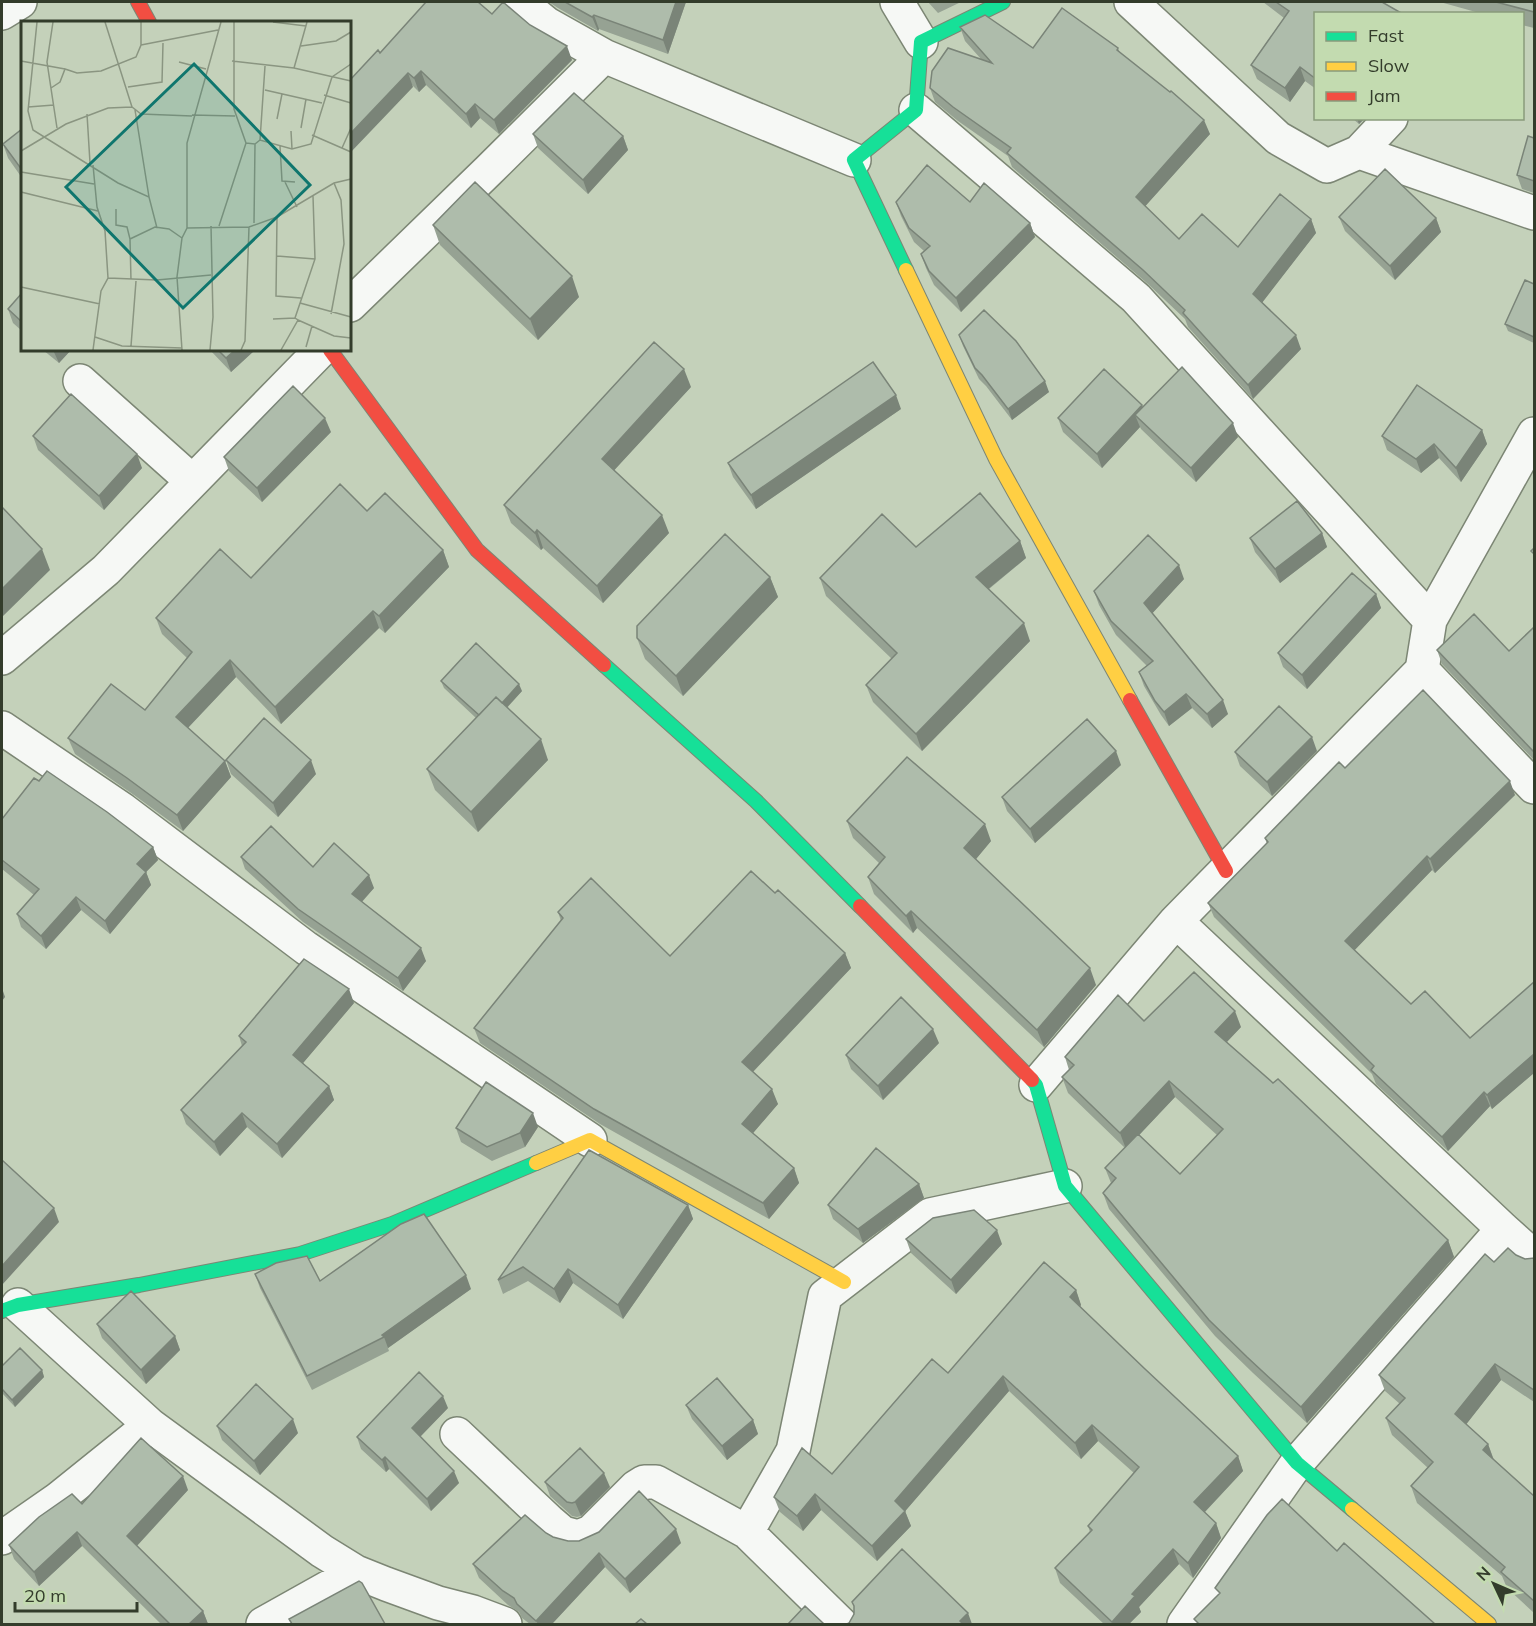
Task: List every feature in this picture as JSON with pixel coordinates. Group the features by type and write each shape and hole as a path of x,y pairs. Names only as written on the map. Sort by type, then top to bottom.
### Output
{"street":[{"path":"2,13 20,2"},
{"path":"138,2 148,21"},
{"path":"520,2 547,24 604,56 854,160 996,459 1226,871"},
{"path":"854,160 916,110 921,42 897,2"},
{"path":"921,42 1003,2"},
{"path":"1131,2 1278,138 1327,166 1359,152 1388,120"},
{"path":"351,304 604,56"},
{"path":"916,110 1136,298 1430,620"},
{"path":"1359,152 1534,213"},
{"path":"2,658 106,570 320,351"},
{"path":"331,351 477,550 756,801 1036,1085 1065,1186 1297,1463 1489,1624"},
{"path":"80,381 192,481"},
{"path":"1036,1085 1176,921 1422,670 1430,620 1534,434"},
{"path":"1422,670 1534,787"},
{"path":"2,728 123,810 306,948 590,1140 844,1282"},
{"path":"1176,921 1534,1257"},
{"path":"10,1308 300,1254 392,1224 590,1140"},
{"path":"747,1532 793,1451 825,1296 930,1215 1065,1186"},
{"path":"1184,1624 1297,1463 1503,1229"},
{"path":"10,1308 150,1425 322,1551 356,1572 438,1603 474,1612 504,1624"},
{"path":"2,1538 58,1498 150,1425"},
{"path":"457,1434 564,1533 578,1536 591,1532 628,1494 644,1482 657,1482 747,1532 841,1624"},
{"path":"263,1624 356,1572"}],"building":[{"path":"426,2 478,2 492,14 503,2 530,25 567,46 494,120 475,104 466,114 421,71 414,78 408,73 351,133 351,79 378,50 380,53"},
{"path":"565,2 676,2 663,40 594,15 592,17"},
{"path":"1276,2 1382,2 1400,12 1314,12 1314,78 1300,67 1285,88 1251,65 1289,11"},
{"path":"1496,2 1534,2 1534,12"},
{"path":"1062,8 1118,48 1117,50 1171,91 1204,120 1136,197 1179,239 1202,214 1238,247 1280,194 1311,219 1253,294 1296,335 1248,385 1183,313 1185,310 1143,270 1007,153 1011,148 930,88 932,71 948,48 992,63 960,27 985,15 1033,48"},
{"path":"574,93 623,136 583,180 533,134"},
{"path":"21,130 21,169 3,144"},
{"path":"1528,136 1534,138 1534,181 1517,175"},
{"path":"927,165 970,202 984,183 1030,223 956,298 929,271 921,254 930,246 909,228 896,202"},
{"path":"1385,169 1436,218 1390,266 1339,217"},
{"path":"475,182 572,276 530,319 433,225"},
{"path":"1525,280 1534,284 1534,337 1505,324"},
{"path":"21,294 21,321 8,309"},
{"path":"984,310 1016,341 1045,381 1008,409 975,368 959,335"},
{"path":"654,342 684,369 602,459 662,515 597,586 537,530 535,533 504,505"},
{"path":"219,351 234,351 226,358"},
{"path":"873,362 896,395 751,495 728,463"},
{"path":"1182,367 1233,423 1191,468 1135,415"},
{"path":"1104,369 1142,405 1097,454 1058,418"},
{"path":"1417,385 1482,430 1456,468 1434,444 1416,459 1382,436"},
{"path":"293,386 325,418 257,488 224,457"},
{"path":"71,394 137,454 99,496 33,436"},
{"path":"340,484 367,511 385,493 443,550 379,616 373,611 275,707 230,660 176,717 225,761 177,815 68,738 111,684 145,710 192,652 156,618 220,549 251,578"},
{"path":"980,493 1020,541 976,577 1024,623 916,734 866,685 897,653 820,578 882,514 916,547"},
{"path":"1297,501 1322,533 1275,569 1250,538"},
{"path":"2,507 42,549 2,589"},
{"path":"725,534 770,577 676,676 637,638 637,626"},
{"path":"1148,535 1179,565 1144,603 1223,700 1207,714 1186,694 1164,712 1155,701 1139,672 1153,661 1111,621 1094,591"},
{"path":"1352,573 1376,594 1302,675 1278,653"},
{"path":"1474,614 1509,651 1534,629 1534,752 1437,650"},
{"path":"476,643 519,684 502,703 496,697 479,715 441,681"},
{"path":"1423,690 1510,781 1430,859 1427,856 1345,941 1411,1004 1425,991 1470,1038 1534,982 1534,1054 1487,1095 1484,1092 1442,1137 1371,1070 1374,1066 1208,903 1268,842 1265,838 1339,762 1345,768"},
{"path":"496,697 541,739 471,812 427,769"},
{"path":"1279,706 1312,737 1267,782 1235,752"},
{"path":"264,718 311,760 273,803 226,760"},
{"path":"1087,719 1116,751 1030,829 1002,797"},
{"path":"907,757 985,824 964,848 1090,968 1037,1030 911,911 906,916 868,877 885,857 847,821"},
{"path":"47,771 153,847 137,864 146,872 105,921 76,897 41,936 17,914 39,889 2,860 2,819 34,778 39,781"},
{"path":"271,826 313,867 334,843 369,875 352,894 421,948 398,978 298,909 241,857"},
{"path":"751,871 775,893 778,890 845,953 742,1062 772,1089 742,1124 794,1168 763,1203 594,1109 474,1028 563,918 558,912 591,878 670,956"},
{"path":"304,959 349,989 293,1055 329,1086 277,1144 242,1113 214,1142 181,1110 246,1042 239,1036"},
{"path":"1194,972 1235,1011 1215,1032 1273,1083 1278,1079 1448,1240 1301,1407 1209,1320 1103,1193 1116,1178 1105,1168 1138,1134 1180,1174 1223,1129 1169,1081 1120,1133 1062,1077 1074,1065 1065,1057 1118,995 1144,1021"},
{"path":"901,997 933,1029 878,1086 846,1055"},
{"path":"486,1082 533,1113 520,1133 487,1147 456,1128"},
{"path":"876,1148 919,1184 858,1229 828,1205"},
{"path":"589,1150 688,1205 618,1305 568,1269 554,1289 523,1267 498,1280"},
{"path":"2,1160 54,1208 2,1266"},
{"path":"974,1210 997,1230 951,1280 906,1239 933,1218"},
{"path":"424,1214 466,1275 382,1335 384,1337 307,1376 255,1274 276,1263 307,1256 320,1281 401,1224"},
{"path":"1508,1248 1525,1259 1534,1258 1534,1390 1495,1364 1455,1414 1488,1444 1483,1450 1534,1496 1534,1601 1501,1572 1505,1567 1411,1486 1433,1462 1386,1418 1405,1398 1379,1375 1485,1254 1494,1262"},
{"path":"1044,1262 1076,1290 1070,1297 1238,1456 1194,1502 1216,1523 1188,1563 1173,1549 1132,1594 1135,1596 1112,1622 1055,1568 1092,1530 1088,1526 1139,1467 1092,1425 1075,1443 1003,1376 895,1501 905,1511 872,1546 815,1494 797,1516 774,1497 802,1448 832,1474 932,1359 948,1373"},
{"path":"131,1291 175,1336 141,1370 97,1324"},
{"path":"20,1348 42,1370 12,1400 2,1389 2,1366"},
{"path":"419,1372 443,1396 412,1428 454,1471 427,1499 385,1457 382,1460 357,1437"},
{"path":"717,1378 753,1420 722,1446 686,1405"},
{"path":"256,1384 293,1419 254,1461 217,1426"},
{"path":"141,1438 183,1476 127,1536 203,1611 189,1624 170,1624 77,1532 34,1572 9,1545 39,1517 72,1494 82,1504"},
{"path":"580,1448 604,1473 572,1503 567,1502 545,1482"},
{"path":"639,1491 676,1529 625,1579 599,1553 536,1621 517,1604 514,1598 473,1564 525,1515 553,1537 579,1541 599,1532"},
{"path":"1282,1499 1337,1551 1344,1543 1435,1624 1197,1624 1194,1619 1220,1593 1215,1588 1267,1515"},
{"path":"902,1549 968,1613 960,1621 963,1624 847,1624 854,1614 852,1602"},
{"path":"359,1581 385,1624 292,1624 289,1619"},
{"path":"805,1606 824,1624 788,1624"},
{"path":"641,1619 647,1624 635,1624"}],"traffic: fast":[{"path":"906,270 854,160 916,110 921,42 1003,2"},
{"path":"604,665 756,801 860,906"},
{"path":"1032,1080 1036,1085 1065,1186 1297,1463 1352,1509"},
{"path":"2,1311 18,1305 139,1285 300,1254 392,1224 536,1163"}],"traffic: slow":[{"path":"906,270 996,459 1130,700"},
{"path":"536,1163 590,1140 844,1282"},
{"path":"1352,1509 1489,1624"}],"traffic: jam":[{"path":"138,2 148,21"},
{"path":"331,351 477,550 604,665"},
{"path":"1130,700 1226,871"},
{"path":"860,906 1032,1080"}]}
